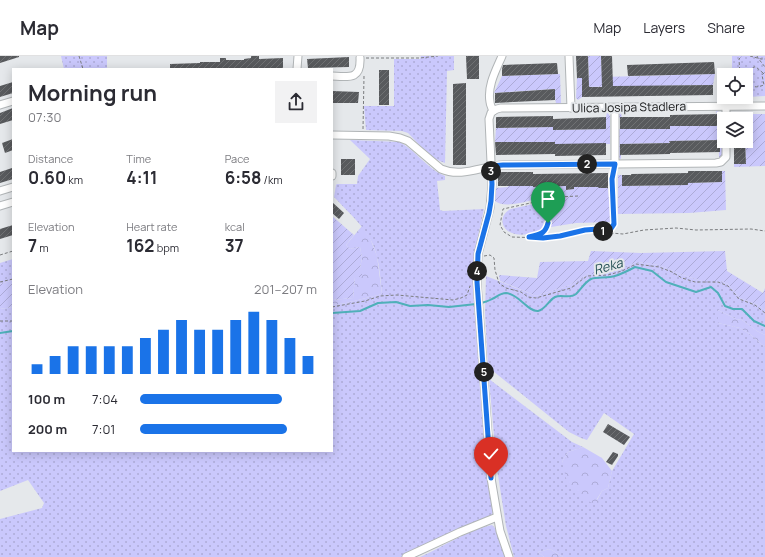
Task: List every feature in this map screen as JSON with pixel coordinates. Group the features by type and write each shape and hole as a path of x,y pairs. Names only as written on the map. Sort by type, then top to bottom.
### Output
{"street":[{"path":"298,56 298,68"},
{"path":"502,56 490,85 490,103 493,111 489,116 492,184 490,208 478,257 477,282 491,478 500,531 509,557"},
{"path":"569,56 571,108"},
{"path":"333,76 350,77 355,74 360,67 360,58"},
{"path":"0,105 12,101"},
{"path":"726,106 726,112"},
{"name":"Ulica Josipa Stadlera","path":"493,111 501,108 765,106"},
{"path":"615,108 615,164"},
{"path":"333,135 388,136 400,138 408,141 436,166 441,169 454,172 472,171 491,166 503,165 716,163 721,162 726,157 726,148"},
{"path":"0,191 12,187"},
{"path":"0,206 12,202"},
{"path":"406,557 497,517"}],"path":[{"path":"79,56 83,68"},
{"path":"360,58 420,58 438,56"},
{"path":"738,56 741,57 739,60 740,68"},
{"path":"750,56 765,59"},
{"path":"757,57 765,67"},
{"path":"756,67 763,73 762,77 764,85 753,87 750,81 751,69 756,67"},
{"path":"355,74 364,74 362,136"},
{"path":"604,231 610,230 614,224 612,179 615,164"},
{"path":"578,196 558,197 503,209 500,225 504,232 512,237 543,238 598,229 623,234 644,230 676,228 696,230 751,229 765,231"},
{"path":"529,237 543,233 546,230 548,223 548,199"},
{"path":"0,255 12,251"},
{"path":"478,257 490,255 494,258 499,283 506,288 521,292 528,297 536,298 571,288 587,276 608,275 622,271 636,264 659,267 682,278 695,282 718,282 728,286 739,299 765,313"},
{"path":"0,282 12,279"},
{"path":"333,307 365,301 380,296 397,295 453,300 467,295 469,287 477,282"},
{"path":"0,322 12,321"}],"green space":[{"path":"61,56 107,56 107,68 64,68"},
{"path":"421,56 454,56 454,70 447,71 445,163 430,155 408,133 402,131 366,130 364,106 394,106 394,59 420,59"},
{"path":"588,56 601,56 602,77 715,74 713,85 582,87 582,97 578,100 576,98 577,78 589,78"},
{"path":"732,56 765,56 765,96 753,97 753,68 732,68"},
{"path":"560,74 561,103 556,104 554,89 494,93 502,76"},
{"path":"607,112 610,116 610,144 495,142 496,128 553,127 554,130 605,129"},
{"path":"621,113 622,118 619,118 619,129 669,129 670,126 717,126 717,140 620,144 621,159 619,158 618,115"},
{"path":"753,114 765,114 765,166 734,167 734,164 746,163 745,148 753,148"},
{"path":"350,140 399,142 405,145 433,169 445,176 445,180 437,181 440,210 484,209 474,257 473,289 483,428 493,512 491,516 420,547 402,557 0,557 0,519 42,508 44,503 28,480 0,491 0,309 12,307 12,452 333,452 333,305 382,294 378,264 372,243 353,216 334,197 337,184 357,184 358,176 370,159"},
{"path":"720,148 723,148 723,153 719,158 719,152"},
{"path":"722,171 725,171 726,210 689,213 618,214 618,175 622,175 622,186 688,185 688,183 722,182"},
{"path":"533,185 534,187 566,186 566,190 574,189 574,187 599,186 599,188 608,188 611,222 576,223 551,227 549,220 548,195 513,204 495,201 495,188"},
{"path":"542,202 544,203 545,217 543,229 520,235 508,231 503,225 502,221 504,214 507,211"},
{"path":"333,217 354,235 346,245 350,249 360,247 362,258 360,268 362,270 362,277 355,277 353,298 333,300"},
{"path":"362,226 370,238 377,256 382,294 333,305 333,300 353,298 355,277 360,268 362,258 360,247 350,249 346,245"},
{"path":"591,251 641,253 725,251 727,271 763,293 765,288 765,310 758,305 740,298 728,284 721,281 702,281 659,265 637,262 596,275 589,273 570,285 536,296 500,281 499,275 537,278 540,262 588,261"},
{"path":"12,259 12,280 0,284 0,263"},
{"path":"637,262 659,265 702,281 721,281 728,284 740,298 758,305 765,310 765,335 742,320 736,319 718,310 718,323 740,328 765,347 765,557 563,557 550,549 538,552 544,557 514,557 506,526 497,469 489,379 572,442 583,447 568,452 562,462 602,508 597,500 602,491 608,488 612,471 634,434 604,413 587,440 581,438 569,432 488,367 485,313 486,276 536,296 570,285 589,273 621,268"},
{"path":"12,280 12,307 0,309 0,284"},
{"path":"718,310 736,319 742,320 765,335 765,347 740,328 718,323"},
{"path":"583,447 602,458 612,471 608,488 602,491 597,499 603,509 583,498 568,486 562,462 568,452"},
{"path":"492,525 499,535 505,557 420,557 473,531"},
{"path":"550,549 563,557 544,557 538,552"}],"building":[{"path":"0,56 19,56 19,57 0,63"},
{"path":"251,56 259,56 259,59 283,58 283,68 170,68 170,64 220,62 220,58 226,58 226,60 244,60 251,58"},
{"path":"466,56 479,56 479,79 467,79"},
{"path":"576,56 588,56 589,87 602,87 601,56 612,56 613,86 713,85 713,95 582,97 582,78 577,78"},
{"path":"349,57 349,67 308,68 307,59"},
{"path":"714,62 715,74 628,76 627,65"},
{"path":"557,63 558,74 502,76 503,65"},
{"path":"379,70 389,70 389,105 379,105"},
{"path":"12,82 12,93 0,97 0,86"},
{"path":"466,83 466,165 453,165 453,84"},
{"path":"555,89 555,100 495,103 495,93"},
{"path":"333,91 359,92 358,103 333,103"},
{"path":"12,108 12,120 0,124 0,113"},
{"path":"717,114 717,126 670,126 670,129 620,129 620,117 670,117 670,115"},
{"path":"553,116 553,119 606,117 606,129 553,130 553,127 496,128 496,117"},
{"path":"12,139 12,150 5,153 2,143"},
{"path":"717,140 717,148 720,148 720,152 620,155 620,144 670,143 669,141"},
{"path":"495,142 555,142 555,144 606,143 606,155 496,155"},
{"path":"734,148 745,148 746,164 734,164"},
{"path":"341,159 355,159 355,175 341,175"},
{"path":"12,168 12,179 0,183 0,172"},
{"path":"688,171 722,171 722,182 688,183 688,185 622,186 622,175 688,173"},
{"path":"498,172 533,172 533,174 608,173 608,188 574,187 574,189 566,190 566,186 498,186"},
{"path":"333,203 344,213 339,219 333,214"},
{"path":"12,225 12,235 0,239 0,229"},
{"path":"608,424 630,437 624,445 603,432"},
{"path":"613,452 618,454 618,456 612,465 606,462"}],"waterway":[{"name":"Reka","path":"481,303 506,293 515,296 534,311 538,311 543,309 555,297 576,294 591,279 617,276 635,267 652,271 666,282 696,292 711,287 718,293 725,306 733,309 742,309 754,321 765,326"},
{"name":"Reka","path":"333,313 360,311 378,303 396,302 410,306 428,305 449,307 476,304"},
{"name":"Reka","path":"0,333 12,331"}],"route":[{"path":"491,478 477,282 478,254 491,201 491,166 615,164 612,179 614,224 610,230 585,230 560,236 543,238 529,237 543,233 546,230 548,223"}]}
